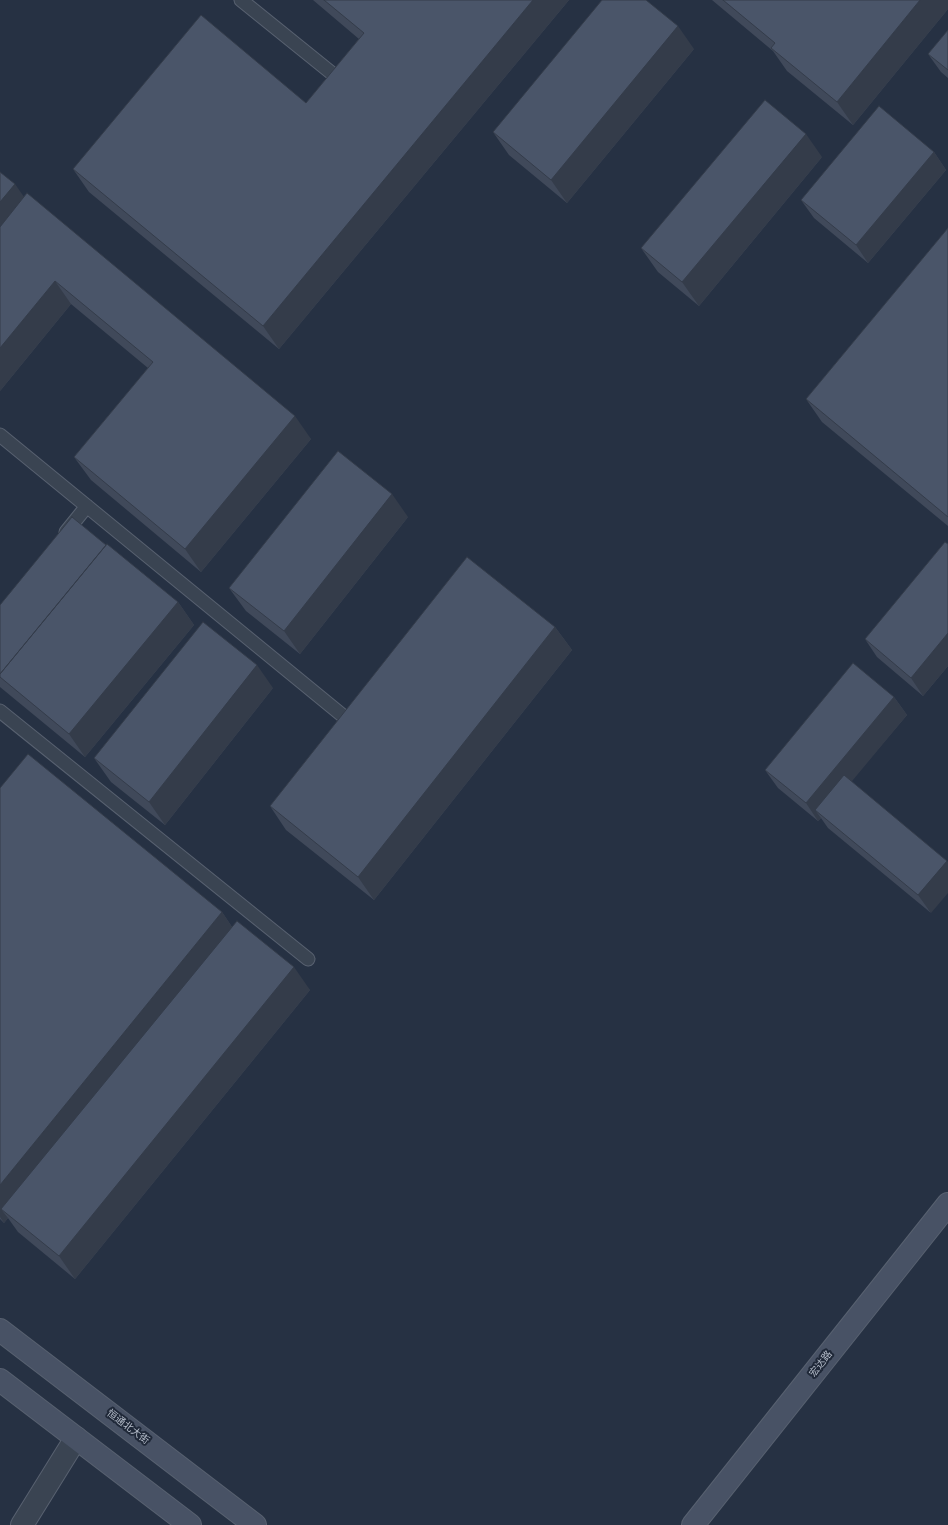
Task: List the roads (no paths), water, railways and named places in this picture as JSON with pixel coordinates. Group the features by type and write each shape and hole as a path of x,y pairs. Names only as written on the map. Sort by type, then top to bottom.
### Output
{"main road":[{"name":"宏达路","path":"693,1525 948,1204"},
{"name":"恒通北大街","path":"0,1330 255,1525"},
{"path":"0,1380 190,1525"}],"street":[{"path":"22,1525 76,1438"}],"lane":[{"path":"241,0 334,75"},
{"path":"0,434 348,720"},
{"path":"58,542 87,506"},
{"path":"0,711 308,959"}]}
